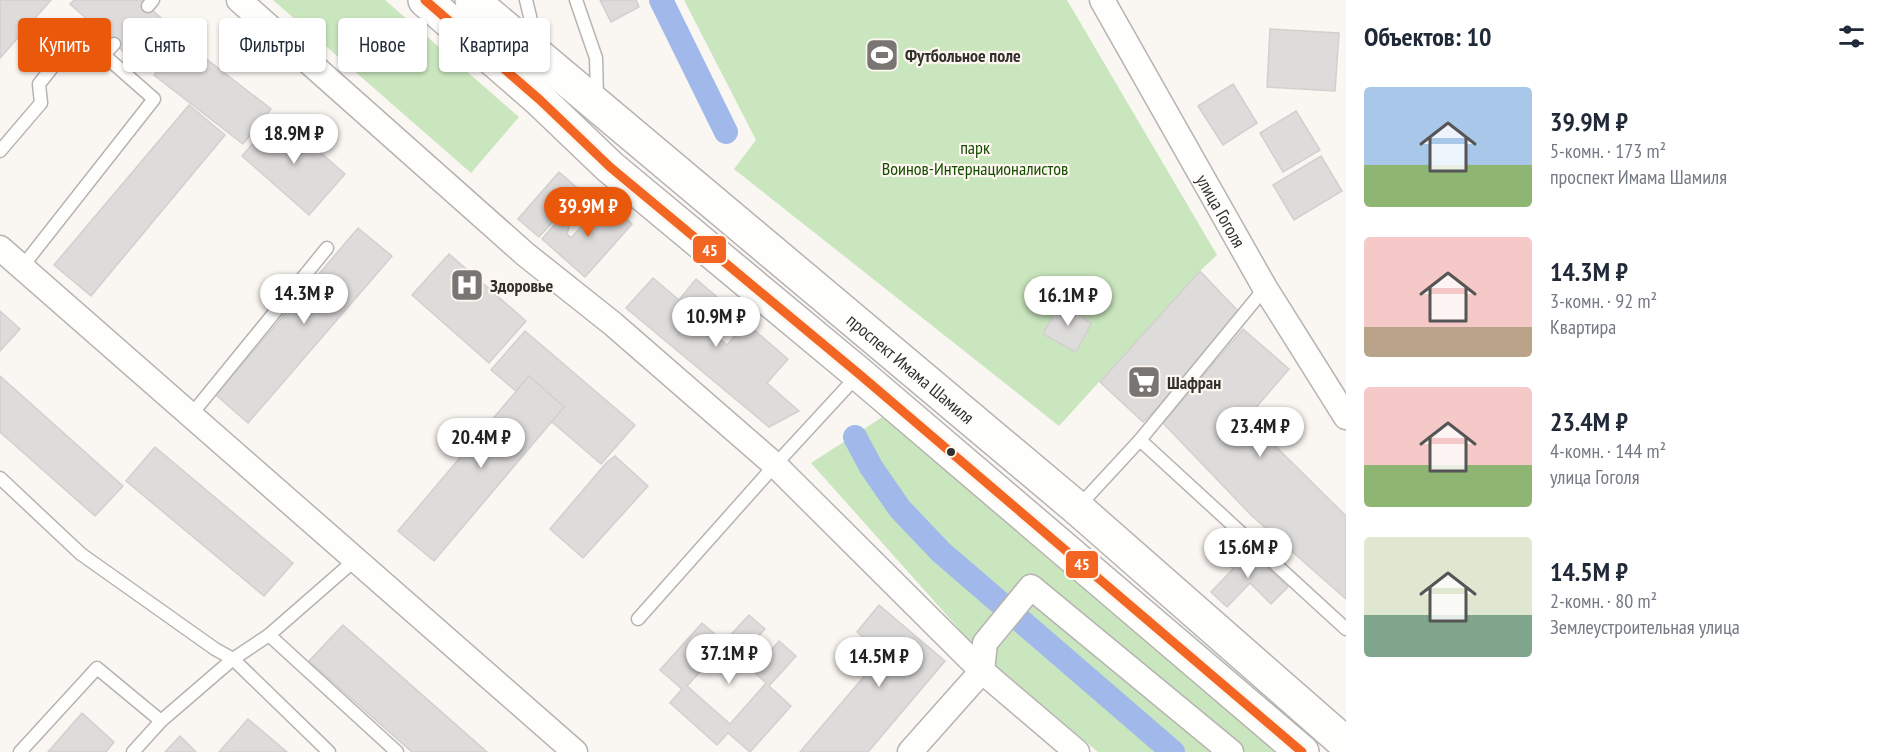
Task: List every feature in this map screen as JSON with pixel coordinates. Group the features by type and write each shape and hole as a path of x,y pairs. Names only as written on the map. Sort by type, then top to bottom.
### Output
{"main road":[{"name":"проспект Имама Шамиля","path":"424,0 542,103 610,167 859,374 1302,752"},
{"name":"проспект Имама Шамиля","path":"472,0 493,18"},
{"name":"проспект Имама Шамиля","path":"550,66 1077,508 1346,744"}],"street":[{"path":"239,0 525,254 613,324 775,465 982,671 1077,752"},
{"name":"улица Гоголя","path":"1102,0 1265,288 1346,417"},
{"path":"0,248 575,752"},
{"path":"910,752 982,671 985,643 1031,587 1231,752"}],"lane":[{"path":"526,0 530,18"},
{"path":"576,0 596,58 597,106"},
{"path":"111,47 114,44"},
{"path":"22,267 154,99 111,61"},
{"path":"0,151 41,103 39,84 49,72"},
{"path":"191,415 327,248"},
{"path":"1077,508 1140,440 1265,288"},
{"path":"638,619 859,374"},
{"path":"1140,440 1346,629"},
{"path":"0,478 81,554 215,649 233,659 330,752"},
{"path":"133,752 161,721 233,659 269,635 355,560"},
{"path":"269,635 397,752"},
{"path":"20,752 97,668 161,721"}],"green space":[{"path":"273,0 385,0 406,18 338,18 338,57 326,46 326,18 294,18"},
{"name":"парк Воинов-Интернационалистов","path":"684,0 1067,0 1217,255 1059,426 734,169 756,140"},
{"path":"427,37 439,47 439,72 467,72 519,117 471,173 355,72 427,72"},
{"path":"887,414 1285,752 1098,752 984,657 811,463"}],"building":[{"path":"0,0 51,0 35,18 18,18 18,38 0,58"},
{"path":"74,0 141,0 161,18 123,18 123,51 111,41 111,18 86,18 70,4"},
{"path":"600,0 636,0 639,7 611,22"},
{"path":"1270,29 1339,33 1335,91 1267,87"},
{"path":"207,59 219,69 219,72 223,72 271,109 243,144 154,75 156,72 207,72"},
{"path":"1233,84 1257,123 1223,145 1198,106"},
{"path":"189,105 225,135 91,296 54,265"},
{"path":"1296,111 1320,150 1283,172 1260,133"},
{"path":"278,115 345,174 309,215 242,156"},
{"path":"1321,156 1342,191 1294,220 1273,185"},
{"path":"559,172 581,191 539,237 518,219"},
{"path":"605,200 632,224 585,277 542,239 565,212 570,217 567,234 571,238"},
{"path":"358,228 392,256 248,423 216,395"},
{"path":"449,254 526,321 489,363 412,295"},
{"path":"1200,271 1238,311 1143,422 1100,382"},
{"path":"653,278 679,300 696,279 723,302 703,325 727,345 746,323 788,359 767,383 799,411 769,427 626,308"},
{"path":"1071,302 1084,309 1080,315 1091,324 1076,352 1043,334 1059,305 1067,309"},
{"path":"0,311 20,329 0,351"},
{"path":"1243,329 1289,369 1247,418 1346,516 1346,599 1252,516 1163,423"},
{"path":"525,331 635,425 601,464 551,421 564,407 529,376 516,391 491,370"},
{"path":"0,376 123,486 95,516 0,432"},
{"path":"529,376 564,407 434,561 398,531"},
{"path":"155,447 293,563 264,596 126,481"},
{"path":"615,456 648,486 583,558 550,529 607,462"},
{"path":"1243,546 1288,587 1271,604 1250,583 1227,607 1211,592 1233,569 1228,563"},
{"path":"879,605 945,661 868,752 800,752 883,654 857,632"},
{"path":"749,615 765,629 737,659 723,647 687,686 730,724 766,683 753,671 779,641 796,656 769,686 791,706 750,752 728,733 717,745 670,703 682,689 660,670 702,623 724,642"},
{"path":"343,625 487,752 412,752 309,661"},
{"path":"82,713 114,742 106,752 48,752"},
{"path":"248,719 287,752 219,752"},
{"path":"180,736 196,752 165,752"}],"waterway":[{"path":"661,0 726,132"},
{"path":"855,437 871,467 900,509 941,552 1173,752"}],"transit line":[{"name":"45","path":"425,0 540,100 610,167 859,374 1302,752"}],"place":[{"name":"Футбольное поле","path":"882,55"},
{"name":"Здоровье","path":"467,285"},
{"name":"Шафран","path":"1144,382"}]}
